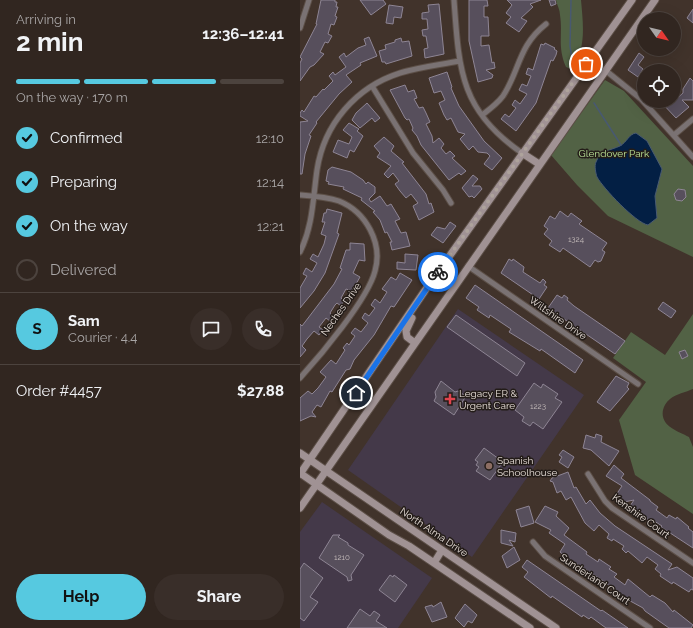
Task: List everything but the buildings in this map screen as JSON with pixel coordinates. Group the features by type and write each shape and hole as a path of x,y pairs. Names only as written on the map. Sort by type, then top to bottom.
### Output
{"main road":[{"path":"530,628 434,563 384,532 300,473 522,153 632,0"},
{"path":"300,508 655,0"},
{"path":"522,153 539,164"},
{"path":"415,342 407,337 406,331 430,291 435,277"},
{"name":"North Alma Drive","path":"300,453 556,628"},
{"path":"434,563 442,550"}],"street":[{"path":"300,28 309,0"},
{"path":"454,0 459,61 468,90 482,115 500,136 522,153"},
{"path":"482,115 495,105 503,95 528,41 546,24"},
{"path":"300,252 309,229 319,162 331,129 346,106 372,86 400,73 459,61"},
{"path":"605,70 642,99 693,157"},
{"path":"372,86 413,153 443,190 451,203"},
{"path":"674,135 693,119"},
{"name":"Neches Drive","path":"300,195 315,196 338,201 349,206 361,217 373,234 377,264 372,280 364,294 300,378"},
{"name":"Wiltshire Drive","path":"468,266 638,384"},
{"name":"Kenshire Court","path":"588,474 612,508 693,563"},
{"name":"Sunderland Court","path":"533,542 545,556 650,628"}],"shaded area":[{"path":"458,309 584,395 472,557 348,470"},
{"path":"322,502 432,578 398,628 300,628 300,532"}],"green space":[{"path":"556,0 581,0 583,27 582,45 576,62 571,69 566,67 563,60 560,13"},
{"name":"Glendover Park","path":"605,80 624,91 637,105 637,108 640,108 693,166 693,257 608,216 577,185 551,155"},
{"path":"693,314 693,389 669,400 664,407 663,416 664,420 670,427 689,437 693,447 693,514 635,475 619,420 646,382 613,358 631,332 665,355"}],"water":[{"path":"636,133 647,141 662,169 655,196 657,218 648,225 628,212 600,182 595,170 595,164 600,155 620,146"}],"waterway":[{"path":"571,0 570,46 573,65"},
{"path":"594,103 621,145"}],"way so far":[{"path":"438,272 586,64"}],"place":[{"name":"Legacy ER & Urgent Care","path":"450,399"},
{"name":"Spanish Schoolhouse","path":"489,466"}],"route":[{"path":"356,393 438,272"}]}
